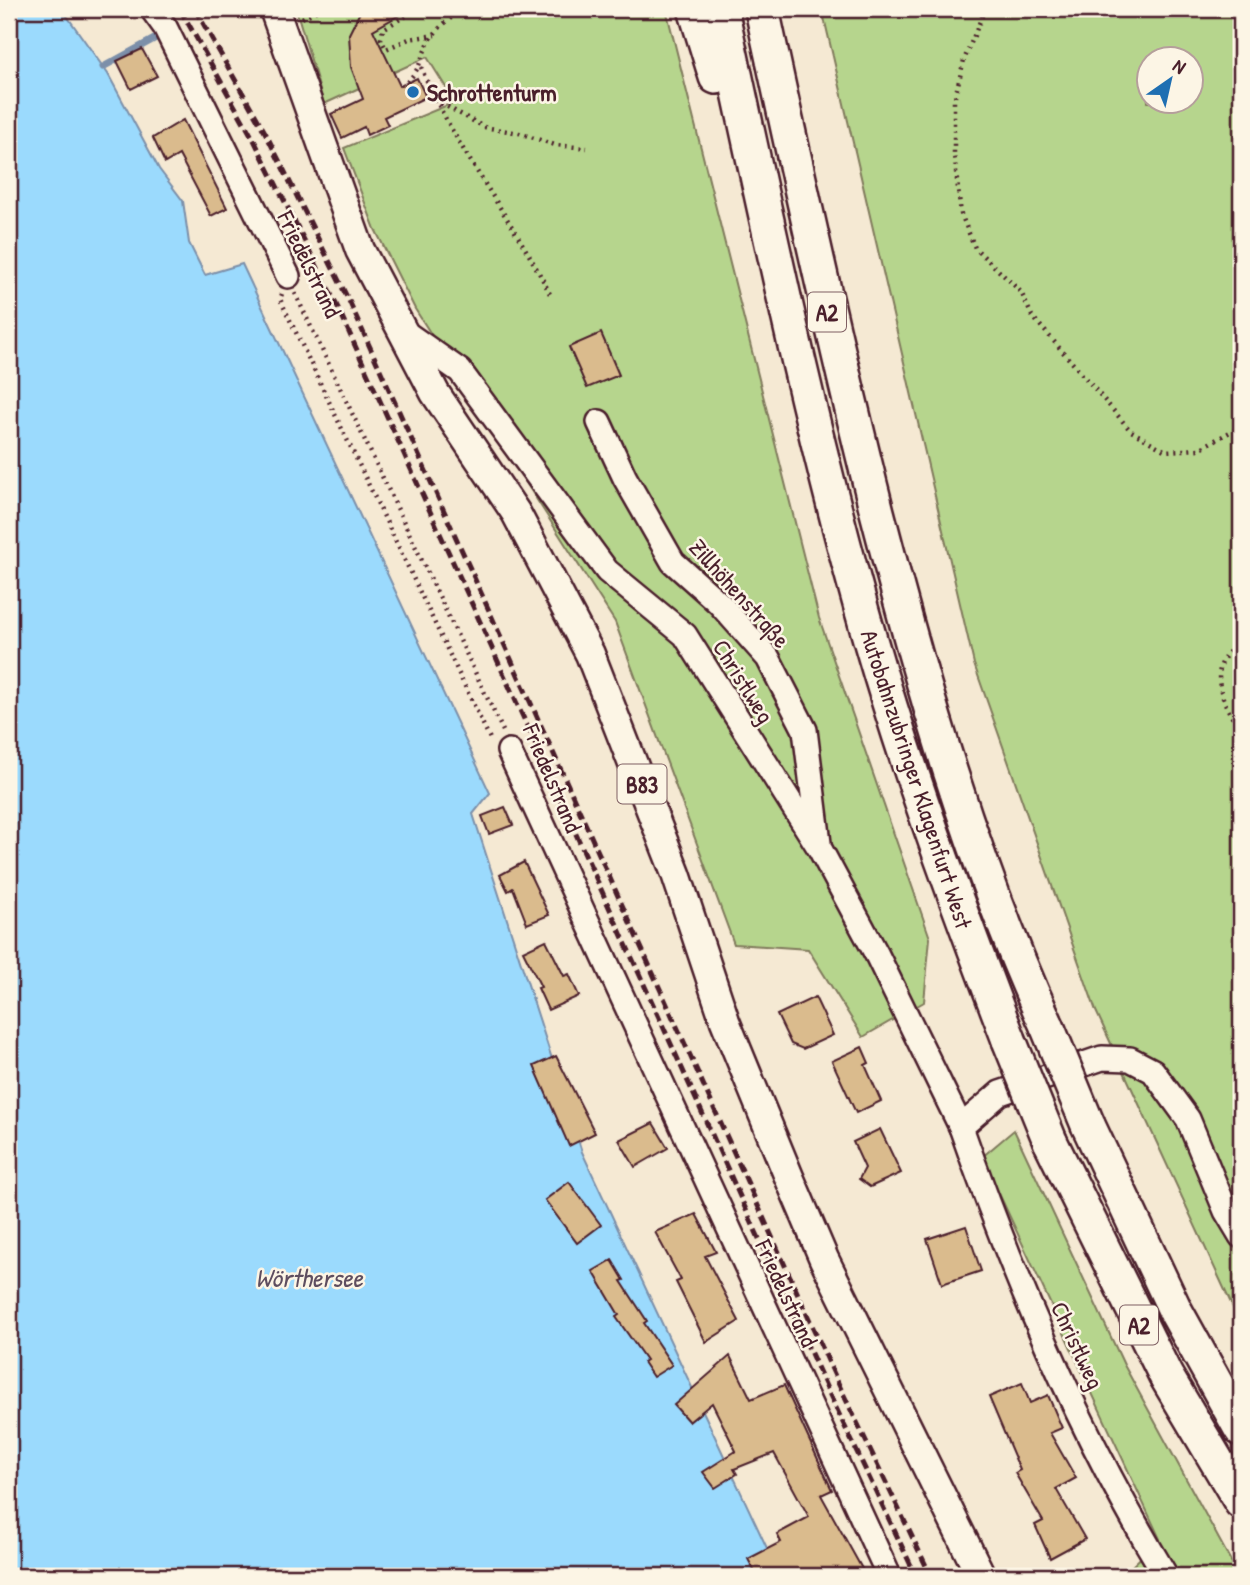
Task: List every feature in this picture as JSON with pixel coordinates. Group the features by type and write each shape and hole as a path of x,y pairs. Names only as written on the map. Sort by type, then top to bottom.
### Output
{"highway":[{"path":"695,9 712,68 751,148"},
{"name":"Autobahnzubringer Klagenfurt West","path":"721,9 827,478 871,642 952,890 1050,1142 1166,1376 1241,1502"},
{"name":"Autobahnzubringer Klagenfurt West","path":"764,15 831,327 898,595 965,817 1088,1125 1175,1310 1241,1429"}],"main road":[{"name":"B83","path":"274,9 360,250 398,327 435,393 516,513 590,654 626,739 676,874 725,1021 789,1177 824,1259 981,1576"}],"street":[{"name":"Friedelstrand","path":"152,9 171,40 288,276"},
{"name":"Christlweg","path":"398,327 460,371 607,571 685,635 820,849 877,955 961,1127 992,1215 1052,1355 1130,1518 1166,1576"},
{"name":"Zillhöhenstraße","path":"599,422 625,478 673,562 719,603 768,658 805,730 820,849"},
{"name":"Friedelstrand","path":"509,751 889,1576"},
{"path":"961,1127 1000,1093 1102,1058 1130,1059 1153,1071 1188,1119 1226,1211 1241,1236"}],"path":[{"path":"418,9 383,29 381,39 386,49 409,39 435,35"},
{"path":"407,82 421,67 426,48 446,20 465,9"},
{"path":"985,9 964,60 954,102 954,155 961,214 975,248 1021,292 1031,316 1131,431 1166,451 1199,449 1241,426"},
{"path":"421,67 456,139 528,250 550,294"},
{"path":"435,100 484,127 519,133 555,145 587,148"},
{"path":"288,276 281,299 491,741 509,751"},
{"name":"Friedelstrand","path":"288,276 501,722 509,751"},
{"path":"1241,643 1227,651 1220,668 1223,704 1241,731"}],"green space":[{"path":"296,9 666,9 819,618 930,938 924,1002 863,1037 808,949 734,944 615,622 415,309 375,229 344,148 455,102 427,57 324,104"},
{"path":"822,9 1241,9 1241,1325 1096,1011 974,664"},
{"path":"1014,1130 1124,1365 1239,1576 1132,1576 1129,1569 1160,1539 982,1157"}],"water":[{"name":"Wörthersee","path":"9,9 62,9 108,74 159,169 183,201 189,243 205,275 242,264 490,793 473,814 582,1152 780,1576 9,1576"}],"building":[{"path":"366,9 410,9 373,30 400,86 417,78 426,97 384,117 388,125 367,135 364,127 342,138 331,114 363,99 351,67 349,34 360,12"},
{"path":"142,49 157,76 131,89 117,61"},
{"path":"183,120 227,208 211,216 179,155 165,163 153,138"},
{"path":"601,333 619,375 587,388 569,347"},
{"path":"505,807 513,825 489,834 482,816"},
{"path":"524,862 549,915 527,924 513,888 508,891 500,875"},
{"path":"546,940 564,976 569,974 579,996 548,1010 538,988 541,987 523,951"},
{"path":"815,997 833,1035 803,1049 791,1044 777,1015"},
{"path":"862,1047 869,1063 865,1065 881,1101 856,1113 832,1061"},
{"path":"556,1056 595,1133 569,1146 534,1066"},
{"path":"653,1123 668,1148 635,1167 619,1140"},
{"path":"880,1129 901,1173 870,1187 859,1179 865,1168 853,1142"},
{"path":"569,1182 601,1225 577,1243 545,1200"},
{"path":"696,1214 716,1252 705,1256 739,1321 706,1342 676,1282 681,1280 655,1232"},
{"path":"966,1226 981,1271 942,1284 927,1239"},
{"path":"612,1260 624,1280 621,1281 647,1321 644,1323 672,1365 653,1377 643,1362 646,1360 616,1317 619,1315 593,1271"},
{"path":"730,1356 751,1399 784,1385 832,1490 821,1495 866,1576 757,1576 748,1559 781,1542 777,1534 809,1517 774,1453 734,1469 737,1474 715,1488 703,1472 736,1451 712,1403 689,1422 674,1405"},
{"path":"1022,1383 1030,1403 1048,1395 1062,1428 1050,1433 1076,1478 1056,1489 1085,1539 1050,1558 1035,1525 1043,1521 1015,1473 1020,1470 989,1397"}],"waterway":[{"path":"103,67 156,38"}],"railway":[{"path":"180,9 254,140 338,308 828,1391 916,1576"},
{"path":"195,9 266,134 350,303 839,1385 931,1576"}],"place":[{"name":"Schrottenturm","path":"413,92"}]}
